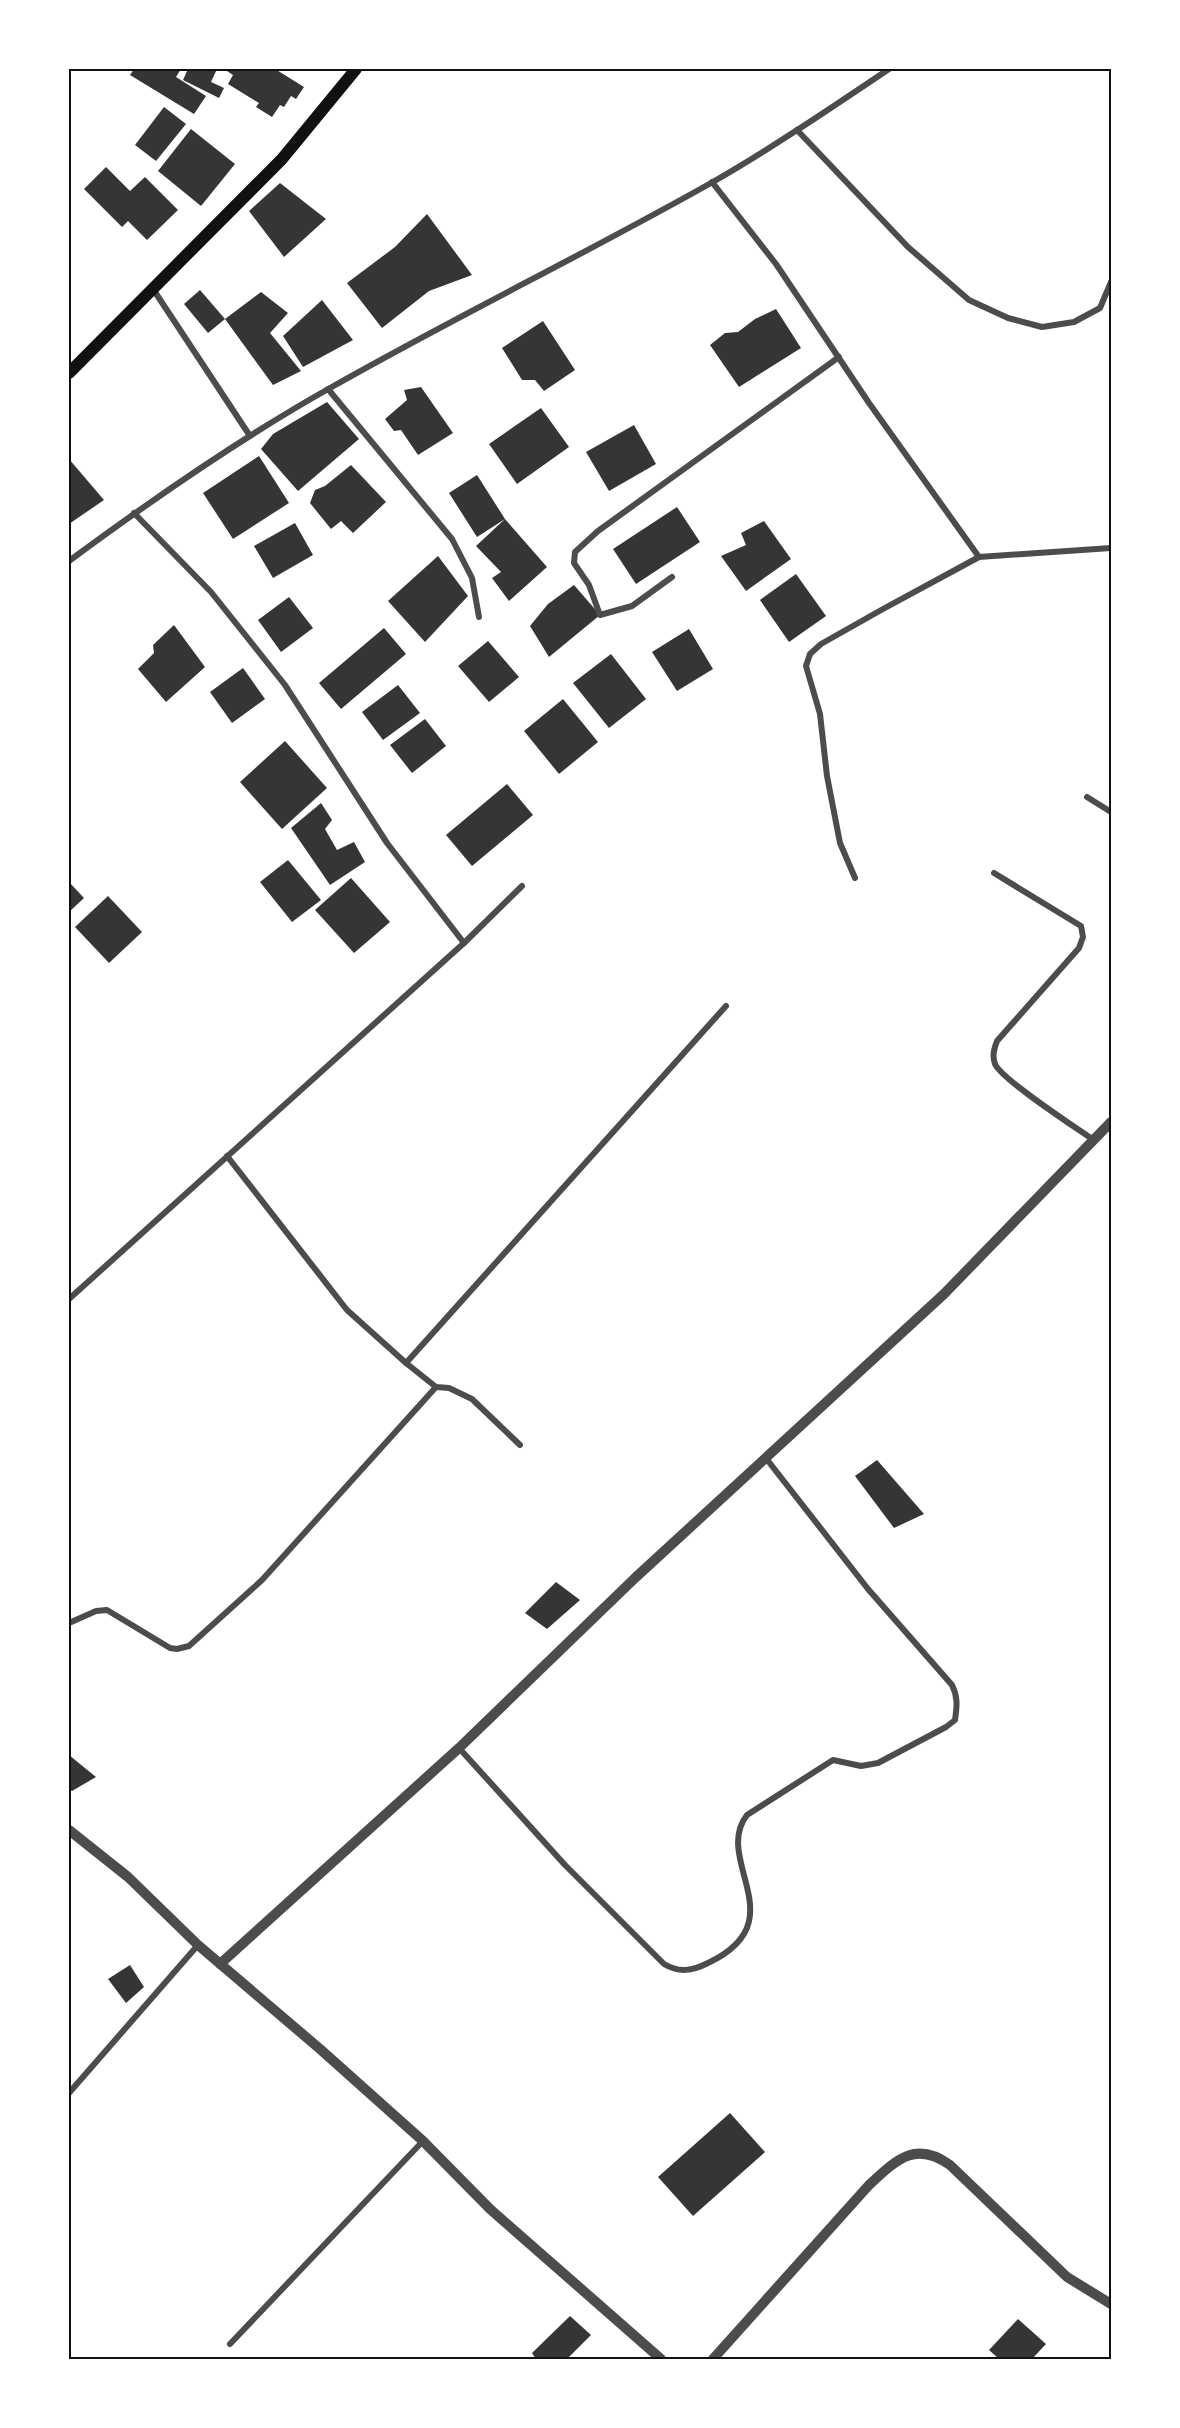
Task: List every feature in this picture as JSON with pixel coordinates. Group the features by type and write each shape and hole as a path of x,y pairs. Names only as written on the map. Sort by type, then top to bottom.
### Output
{"main road":[{"path":"69,373 282,159 356,69"}],"street":[{"path":"69,561 134,513 250,436 328,389 712,182 797,130 889,69"},
{"path":"797,130 908,247 969,300 1008,318 1042,327 1074,322 1100,308 1111,282"},
{"path":"712,182 776,264 979,557"},
{"path":"153,289 250,436"},
{"path":"672,577 632,606 618,608 600,615 589,585 574,563 575,552 598,531 839,357"},
{"path":"328,389 452,539 472,578 479,617"},
{"path":"134,513 211,592 285,686 387,843 464,943"},
{"path":"855,878 840,843 827,776 820,714 806,666 810,654 820,644 979,557 1111,548"},
{"path":"1087,797 1111,812"},
{"path":"994,873 1081,926 1083,937 1079,948 997,1041 993,1052 995,1066 1020,1089 1092,1139"},
{"path":"69,1299 464,943 522,886"},
{"path":"406,1363 726,1006"},
{"path":"220,1964 459,1748 634,1578 945,1294 1092,1139 1111,1122"},
{"path":"227,1156 347,1310 436,1387 449,1388 472,1399 520,1445"},
{"path":"69,1623 96,1611 107,1610 170,1648 189,1646 262,1580 436,1387"},
{"path":"459,1748 565,1865 664,1964 680,1971 691,1970 713,1961 733,1946 742,1937 751,1917 738,1843 740,1826 747,1815 833,1760 861,1766 878,1763 946,1727 955,1720 957,1708 957,1696 952,1685 868,1589 764,1457"},
{"path":"69,1830 128,1877 198,1945 423,2141 490,2209 661,2359"},
{"path":"69,2093 198,1945"},
{"path":"230,2344 423,2141"},
{"path":"713,2359 869,2185 888,2168 907,2156 917,2154 928,2153 938,2156 950,2165 1066,2277 1111,2304"}],"building":[{"path":"134,69 181,69 176,77 206,96 194,114 130,75"},
{"path":"188,69 217,69 211,82 224,88 219,98 183,80"},
{"path":"224,69 275,69 304,87 296,99 291,96 284,107 280,105 272,117 256,107 259,103 228,84 233,75"},
{"path":"164,107 186,124 156,161 135,145"},
{"path":"191,129 235,164 201,206 158,171"},
{"path":"106,167 130,191 145,177 178,210 147,240 128,221 122,227 84,189"},
{"path":"280,183 326,219 284,257 249,211"},
{"path":"427,214 472,275 429,291 382,328 347,283 395,247"},
{"path":"200,290 225,319 208,333 184,304"},
{"path":"261,292 288,313 270,333 301,371 273,385 225,319"},
{"path":"322,300 353,340 303,367 283,336"},
{"path":"776,309 801,348 739,387 710,345 725,333 738,332 755,319"},
{"path":"543,321 575,370 544,391 535,380 522,380 502,348"},
{"path":"421,387 453,433 418,455 401,430 394,431 385,419 407,400 404,390"},
{"path":"327,402 359,439 298,491 261,449 273,434"},
{"path":"541,408 569,447 517,484 489,444"},
{"path":"634,425 656,464 609,491 586,452"},
{"path":"259,456 289,503 233,539 203,493"},
{"path":"69,459 104,500 69,524"},
{"path":"351,465 386,502 353,533 341,521 331,529 310,503 315,490 325,486"},
{"path":"477,475 505,519 477,537 449,493"},
{"path":"677,507 700,542 636,584 613,549"},
{"path":"505,519 547,567 509,601 492,578 501,572 476,546"},
{"path":"764,521 791,559 746,591 721,556 746,545 741,533"},
{"path":"295,523 313,555 273,578 254,546"},
{"path":"438,556 468,596 425,642 388,601"},
{"path":"796,574 826,616 789,642 760,600"},
{"path":"574,585 600,615 549,657 530,626 548,604"},
{"path":"289,597 313,628 281,652 258,620"},
{"path":"174,625 205,667 166,702 138,669 154,653 153,645"},
{"path":"384,628 406,654 341,709 319,683"},
{"path":"689,629 713,669 677,691 652,652"},
{"path":"488,641 519,677 489,702 458,666"},
{"path":"611,654 646,699 609,728 573,683"},
{"path":"243,668 265,699 232,723 210,692"},
{"path":"398,685 420,713 383,740 362,712"},
{"path":"563,699 598,742 559,774 524,731"},
{"path":"425,719 446,746 412,773 390,745"},
{"path":"285,741 327,788 282,829 240,782"},
{"path":"507,784 533,815 472,866 446,835"},
{"path":"321,803 332,820 325,829 337,850 354,842 365,862 330,885 291,828"},
{"path":"288,860 321,900 292,922 260,882"},
{"path":"351,878 390,922 354,953 315,910"},
{"path":"69,882 84,898 69,912"},
{"path":"108,896 142,932 109,963 75,927"},
{"path":"877,1460 924,1514 894,1528 855,1476"},
{"path":"556,1582 580,1600 547,1629 525,1613"},
{"path":"69,1755 96,1777 72,1791 69,1789"},
{"path":"130,1965 144,1987 126,2003 108,1979"},
{"path":"730,2113 765,2152 693,2216 658,2177"},
{"path":"570,2316 591,2335 567,2359 536,2359 532,2353"},
{"path":"1018,2319 1046,2344 1032,2359 999,2359 989,2350"}]}
